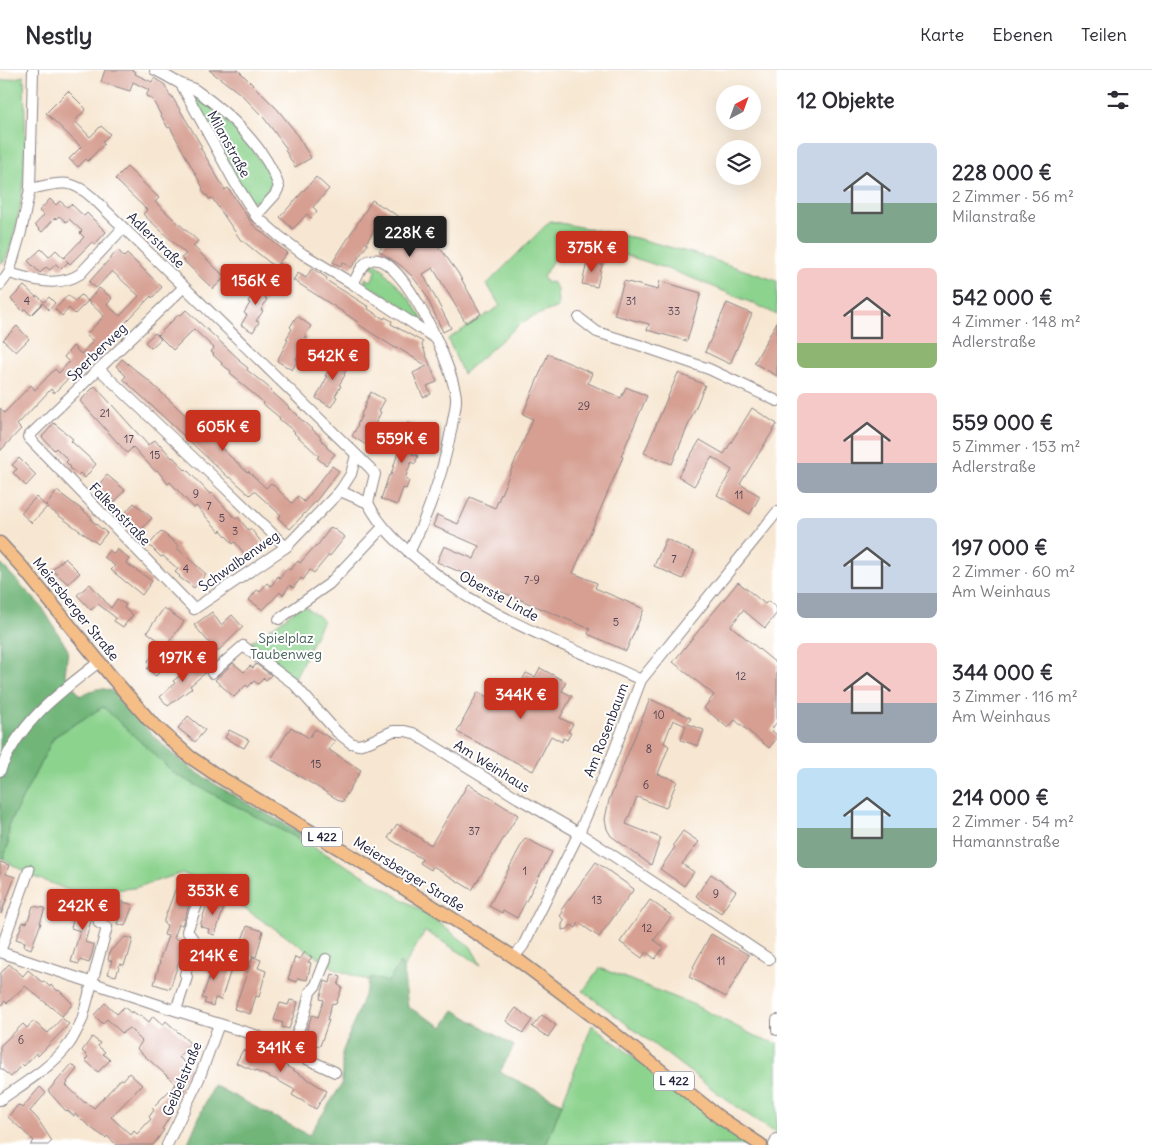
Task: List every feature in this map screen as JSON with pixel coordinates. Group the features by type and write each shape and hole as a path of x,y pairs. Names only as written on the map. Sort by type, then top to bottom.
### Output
{"main road":[{"name":"Meiersberger Straße","path":"0,543 150,720 190,757 514,957 575,1002 719,1117 761,1145"}],"street":[{"path":"0,285 9,274 21,232 30,189 33,70"},
{"name":"Milanstraße","path":"155,70 195,89 229,116 255,146 276,177 279,187 275,195 256,216"},
{"name":"Milanstraße","path":"181,84 234,181 256,216 303,254 353,284 435,338"},
{"name":"Adlerstraße","path":"30,189 57,183 82,188 370,468 375,474 368,503"},
{"path":"9,274 45,282 64,282 80,274 123,228"},
{"path":"353,284 364,266 372,259 390,266 412,290 453,378 456,399 450,437 441,472 420,530 409,553"},
{"name":"Sperberweg","path":"28,437 184,286"},
{"path":"579,318 597,332 709,369 777,402"},
{"path":"99,370 286,546"},
{"name":"Falkenstraße","path":"28,437 194,609"},
{"path":"356,455 355,466 340,491 368,503"},
{"name":"Schwalbenweg","path":"194,609 286,546 340,491"},
{"name":"Oberste Linde","path":"368,503 383,527 409,553 457,590 497,614 641,680"},
{"name":"Am Rosenbaum","path":"514,957 523,946 579,833 613,754 641,680 774,524 777,512"},
{"path":"279,619 329,584 383,527"},
{"name":"Am Weinhaus","path":"212,673 243,646 294,684 337,732 351,743 358,745 369,742 393,731 413,733 579,833 770,959"},
{"path":"0,771 12,745 26,726 50,700 99,662"},
{"path":"29,870 0,952 255,1035 336,1072"},
{"path":"176,1010 188,977 185,974 196,943 188,931 206,881"},
{"path":"0,1100 60,1055 70,1042 82,1020 107,927 99,923 100,911"},
{"path":"290,1050 310,992 316,985 326,959"},
{"path":"777,1020 777,1030"},
{"name":"Geibelstraße","path":"167,1145 199,1080 219,1024"},
{"path":"774,1145 777,1139"}],"green space":[{"path":"24,76 25,149 23,186 12,242 4,262 0,263 0,81"},
{"path":"190,92 199,96 225,119 247,143 273,178 276,190 263,201 251,201 246,196"},
{"path":"550,221 636,238 699,255 777,281 777,315 668,269 607,250 565,240 543,277 547,283 552,282 557,289 558,307 521,323 463,374 448,339 500,306 487,284"},
{"path":"374,263 386,271 384,273 395,282 411,301 426,325 405,311 406,308 374,288 371,291 365,283 365,278 371,281 377,270 370,266"},
{"path":"0,563 42,607 68,650 65,674 80,696 96,689 112,691 148,731 188,766 244,801 301,833 299,839 175,774 103,707 54,737 9,824 8,845 3,859 0,857"},
{"name":"Spielplaz Taubenweg","path":"303,605 323,620 294,680 247,645"},
{"path":"103,706 175,774 299,839 365,876 428,915 471,947 481,965 425,931 403,969 400,963 388,983 371,977 369,981 337,970 212,887 182,873 134,888 77,893 31,876 3,859 8,845 9,824 54,737"},
{"path":"400,963 403,969 408,1007 443,1027 454,1010 514,1046 500,1072 562,1103 546,1145 187,1145 213,1085 309,1135 342,1084 342,1053 371,977 388,982"},
{"path":"600,968 692,1004 761,1039 777,1043 777,1134 735,1106 583,991"},
{"path":"592,1025 749,1145 546,1145"}],"building":[{"path":"105,70 131,70 152,82 154,78 165,85 225,190 228,188 253,225 287,253 275,267 242,242 212,198 209,199 206,196 170,127 168,128 152,99 146,96 149,90 133,82 130,91 101,82"},
{"path":"209,70 238,70 278,110 294,130 311,158 295,167 285,150 287,149 264,118 242,95"},
{"path":"68,91 86,109 75,121 90,137 101,126 110,134 102,142 104,144 88,161 86,159 78,167 69,159 81,147 46,113"},
{"path":"127,167 159,198 155,202 198,241 193,246 225,277 213,289 181,258 186,254 143,214 147,210 115,179"},
{"path":"316,177 329,189 313,207 317,211 314,215 311,218 307,214 293,229 280,217"},
{"path":"50,199 56,205 60,201 67,207 71,204 84,216 87,213 106,232 95,244 92,242 70,264 68,262 61,269 56,264 50,270 46,267 40,273 28,261 41,249 49,257 56,250 64,258 84,237 80,233 82,231 69,219 66,222 59,216 42,232 35,225 44,215 39,211"},
{"path":"372,200 419,229 440,248 458,273 481,314 466,323 433,268 423,274 451,328 443,332 425,293 412,276 399,264 379,251 389,236 376,227 366,243 368,244 351,268 343,262 340,266 333,262"},
{"path":"118,250 124,257 127,254 162,287 54,393 51,389 17,425 21,429 0,451 0,408 4,413 31,385 35,390 55,369 59,373 69,362 64,357 73,346 81,354 93,341 86,335 104,316 88,301 99,288 112,298 107,305 120,316 139,296 112,271 96,288 89,282"},
{"path":"588,258 603,261 597,287 582,284"},
{"path":"279,263 287,268 282,276 274,271"},
{"path":"312,268 327,278 326,280 369,307 368,309 384,319 385,317 392,321 391,324 423,342 422,345 437,382 427,386 431,394 423,397 413,373 427,366 381,339 293,280 298,273 306,278"},
{"path":"258,280 271,287 261,310 263,311 256,321 259,322 253,332 241,325 247,315 244,313 250,303 248,302 254,291 252,290"},
{"path":"624,281 658,290 660,281 701,293 687,341 647,330 649,324 614,315"},
{"path":"24,286 44,302 49,297 55,303 49,310 43,303 31,315 25,309 23,311 11,299"},
{"path":"68,295 75,301 81,295 88,301 75,314 69,308 62,316 55,309"},
{"path":"727,303 752,314 730,364 705,352"},
{"path":"186,310 240,360 248,368 247,370 272,390 288,408 321,437 320,439 327,445 326,447 335,454 326,465 317,458 319,456 295,432 238,381 230,373 231,371 221,364 211,352 214,348 194,329 173,350 158,335 179,314 181,315"},
{"path":"297,316 311,326 305,336 307,338 300,348 302,349 296,359 298,360 292,370 277,361 288,340 286,339 292,329 290,327"},
{"path":"777,322 777,376 754,363"},
{"path":"17,326 29,339 16,352 3,340"},
{"path":"155,333 161,339 151,348 145,342"},
{"path":"335,354 350,363 339,385 341,386 335,396 337,397 331,407 316,398 327,377 325,376 331,366 329,364"},
{"path":"548,354 592,373 588,383 621,398 626,387 647,396 573,573 597,583 595,588 644,609 626,651 588,634 590,629 466,577 467,575 437,562 444,546 474,559 479,546 433,526 437,515 458,524 470,497 495,508 533,419 523,414"},
{"path":"122,359 150,382 247,472 266,488 271,483 292,503 298,496 304,502 332,466 339,471 316,501 290,529 278,518 281,515 254,491 250,495 229,478 123,379 126,376 116,366"},
{"path":"678,373 705,385 672,464 644,453"},
{"path":"95,386 148,445 155,440 160,444 210,494 212,493 236,519 238,517 249,531 251,529 262,543 260,545 263,549 255,556 251,552 246,556 235,542 233,544 221,530 220,532 196,506 194,508 170,482 168,484 157,470 155,471 133,447 127,453 80,401"},
{"path":"371,392 385,400 371,433 373,434 366,445 352,436"},
{"path":"752,408 777,424 740,484 760,496 750,514 717,495 732,470 712,457 694,486 678,476 700,440 724,454"},
{"path":"54,423 73,439 71,441 96,464 85,478 70,468 66,462 68,460 56,448 54,450 42,437"},
{"path":"407,423 425,429 421,439 418,438 412,454 418,456 415,464 411,462 405,479 409,481 406,489 403,488 397,505 381,499 389,475 391,475"},
{"path":"19,458 36,475 26,486 13,473 17,469 12,465"},
{"path":"107,475 125,490 113,504 109,500 107,502 98,494 100,492 96,488"},
{"path":"57,491 85,512 92,518 91,520 107,533 98,544 47,507 32,523 21,513 36,497 46,506"},
{"path":"134,503 152,518 140,531 136,528 134,530 122,516"},
{"path":"331,527 345,537 314,573 310,570 303,580 301,578 293,588 290,585 283,595 280,592 263,610 249,600 257,590 260,592 267,583 271,586 287,568 290,570 298,561 300,563 317,546"},
{"path":"161,531 179,546 177,548 206,574 194,588 179,577 175,572 178,569 163,556 161,557 149,545"},
{"path":"666,539 694,552 683,579 654,566"},
{"path":"117,549 129,559 126,563 152,581 142,595 111,570 115,566 104,557 109,550 114,554"},
{"path":"65,558 80,573 68,584 52,570"},
{"path":"738,582 765,604 768,601 777,608 777,613 765,628 743,610 731,626 777,664 777,722 771,730 777,735 777,738 769,748 735,720 728,728 704,708 714,695 673,662"},
{"path":"90,584 111,608 117,599 126,605 124,608 133,615 123,627 114,621 116,618 98,604 91,610 77,595"},
{"path":"164,608 184,622 166,646 147,632"},
{"path":"212,612 221,625 232,615 243,627 217,652 194,625"},
{"path":"159,653 169,660 156,676 147,669 151,664 148,661 153,655 156,657"},
{"path":"198,661 206,670 205,673 190,686 192,688 168,706 160,697 175,683 173,681"},
{"path":"233,663 244,672 250,666 253,668 256,664 271,675 266,680 264,678 258,684 254,681 248,687 246,685 234,697 215,680"},
{"path":"540,668 566,682 562,691 572,696 560,718 573,724 568,732 571,733 567,740 563,738 562,742 551,736 533,771 457,732 478,692 508,708 526,673 535,677"},
{"path":"650,699 691,718 688,724 704,730 698,746 681,740 686,726 673,720 664,743 669,746 658,774 677,781 666,808 637,797 626,824 661,838 651,865 611,836 605,819 609,800"},
{"path":"188,716 205,730 195,742 178,728"},
{"path":"291,727 309,738 315,729 335,741 329,750 361,770 342,802 271,759"},
{"path":"229,730 249,740 244,748 225,738"},
{"path":"468,784 518,815 472,890 433,866 431,870 420,863 422,859 388,838 397,824 431,845"},
{"path":"683,831 699,842 682,864 694,872 684,886 660,869"},
{"path":"525,838 552,852 517,918 503,910 502,913 489,906"},
{"path":"0,862 9,865 6,874 15,877 1,914"},
{"path":"596,862 634,889 599,937 579,923 576,928 571,925 568,929 562,930 562,924 565,920 560,916 563,912 561,910"},
{"path":"711,874 736,891 721,913 696,896"},
{"path":"177,885 194,891 182,925 179,924 174,938 185,942 170,989 154,984 159,961 168,936 164,935 167,925 164,924 164,920"},
{"path":"104,896 133,905 125,926 117,924 119,919 110,917 113,907 102,903"},
{"path":"79,898 96,903 85,942 94,945 92,954 89,963 80,960 79,964 71,962 80,931 71,928"},
{"path":"219,899 226,901 215,935 208,933 209,929 200,926 208,900 218,903"},
{"path":"650,900 672,916 654,940 664,947 655,959 646,952 642,958 620,942"},
{"path":"33,906 45,908 31,949 24,946 25,942 16,939 23,922 27,923"},
{"path":"247,926 263,931 256,957 238,951"},
{"path":"711,934 749,955 726,997 689,977"},
{"path":"125,937 133,939 128,957 124,965 120,964 116,976 108,974 112,961 108,960 110,951"},
{"path":"305,952 312,957 308,962 311,963 307,980 298,978 297,982 288,979 295,957 300,959"},
{"path":"253,957 261,960 258,968 266,971 259,997 256,996 250,1014 234,1009"},
{"path":"198,959 231,970 221,1000 215,998 213,1006 204,1003 206,999 202,998 211,972 195,967"},
{"path":"9,964 23,976 28,970 42,982 44,981 50,987 51,985 59,990 72,1003 71,1006 62,1016 25,986 0,1007 0,974"},
{"path":"332,974 341,977 338,985 342,987 336,1004 332,1003 327,1020 329,1020 320,1046 310,1043 312,1035 306,1032 312,1015 318,1017 324,1000 320,999 325,981 330,983"},
{"path":"290,1000 298,1002 289,1029 282,1027 283,1023 274,1020 280,1003 288,1005"},
{"path":"105,1003 117,1014 124,1007 131,1013 132,1011 139,1016 141,1015 149,1022 153,1016 163,1025 166,1021 190,1043 179,1057 192,1070 180,1084 185,1089 167,1107 172,1113 162,1129 164,1130 153,1145 117,1145 107,1136 106,1138 94,1130 75,1114 74,1116 66,1111 48,1091 72,1064 77,1069 66,1085 85,1103 94,1108 129,1073 142,1085 111,1117 131,1135 134,1131 137,1134 151,1119 149,1117 154,1110 152,1108 176,1084 137,1049 142,1041 129,1028 122,1033 107,1019 103,1024 94,1015"},
{"path":"516,1008 532,1020 523,1033 506,1021"},
{"path":"542,1015 556,1025 548,1037 532,1027"},
{"path":"62,1018 69,1024 38,1056 36,1053 24,1066 22,1064 11,1077 0,1068 0,1046 23,1024 27,1028 33,1021 48,1033"},
{"path":"92,1037 100,1043 98,1046 110,1060 98,1072 85,1060 88,1057 82,1051"},
{"path":"253,1042 289,1058 285,1065 327,1091 316,1109 292,1095 295,1090 277,1080 236,1063 243,1050 247,1052"},
{"path":"40,1087 46,1093 30,1111 37,1118 52,1141 48,1145 30,1145 34,1141 8,1117 17,1106 19,1105 22,1108"}]}
